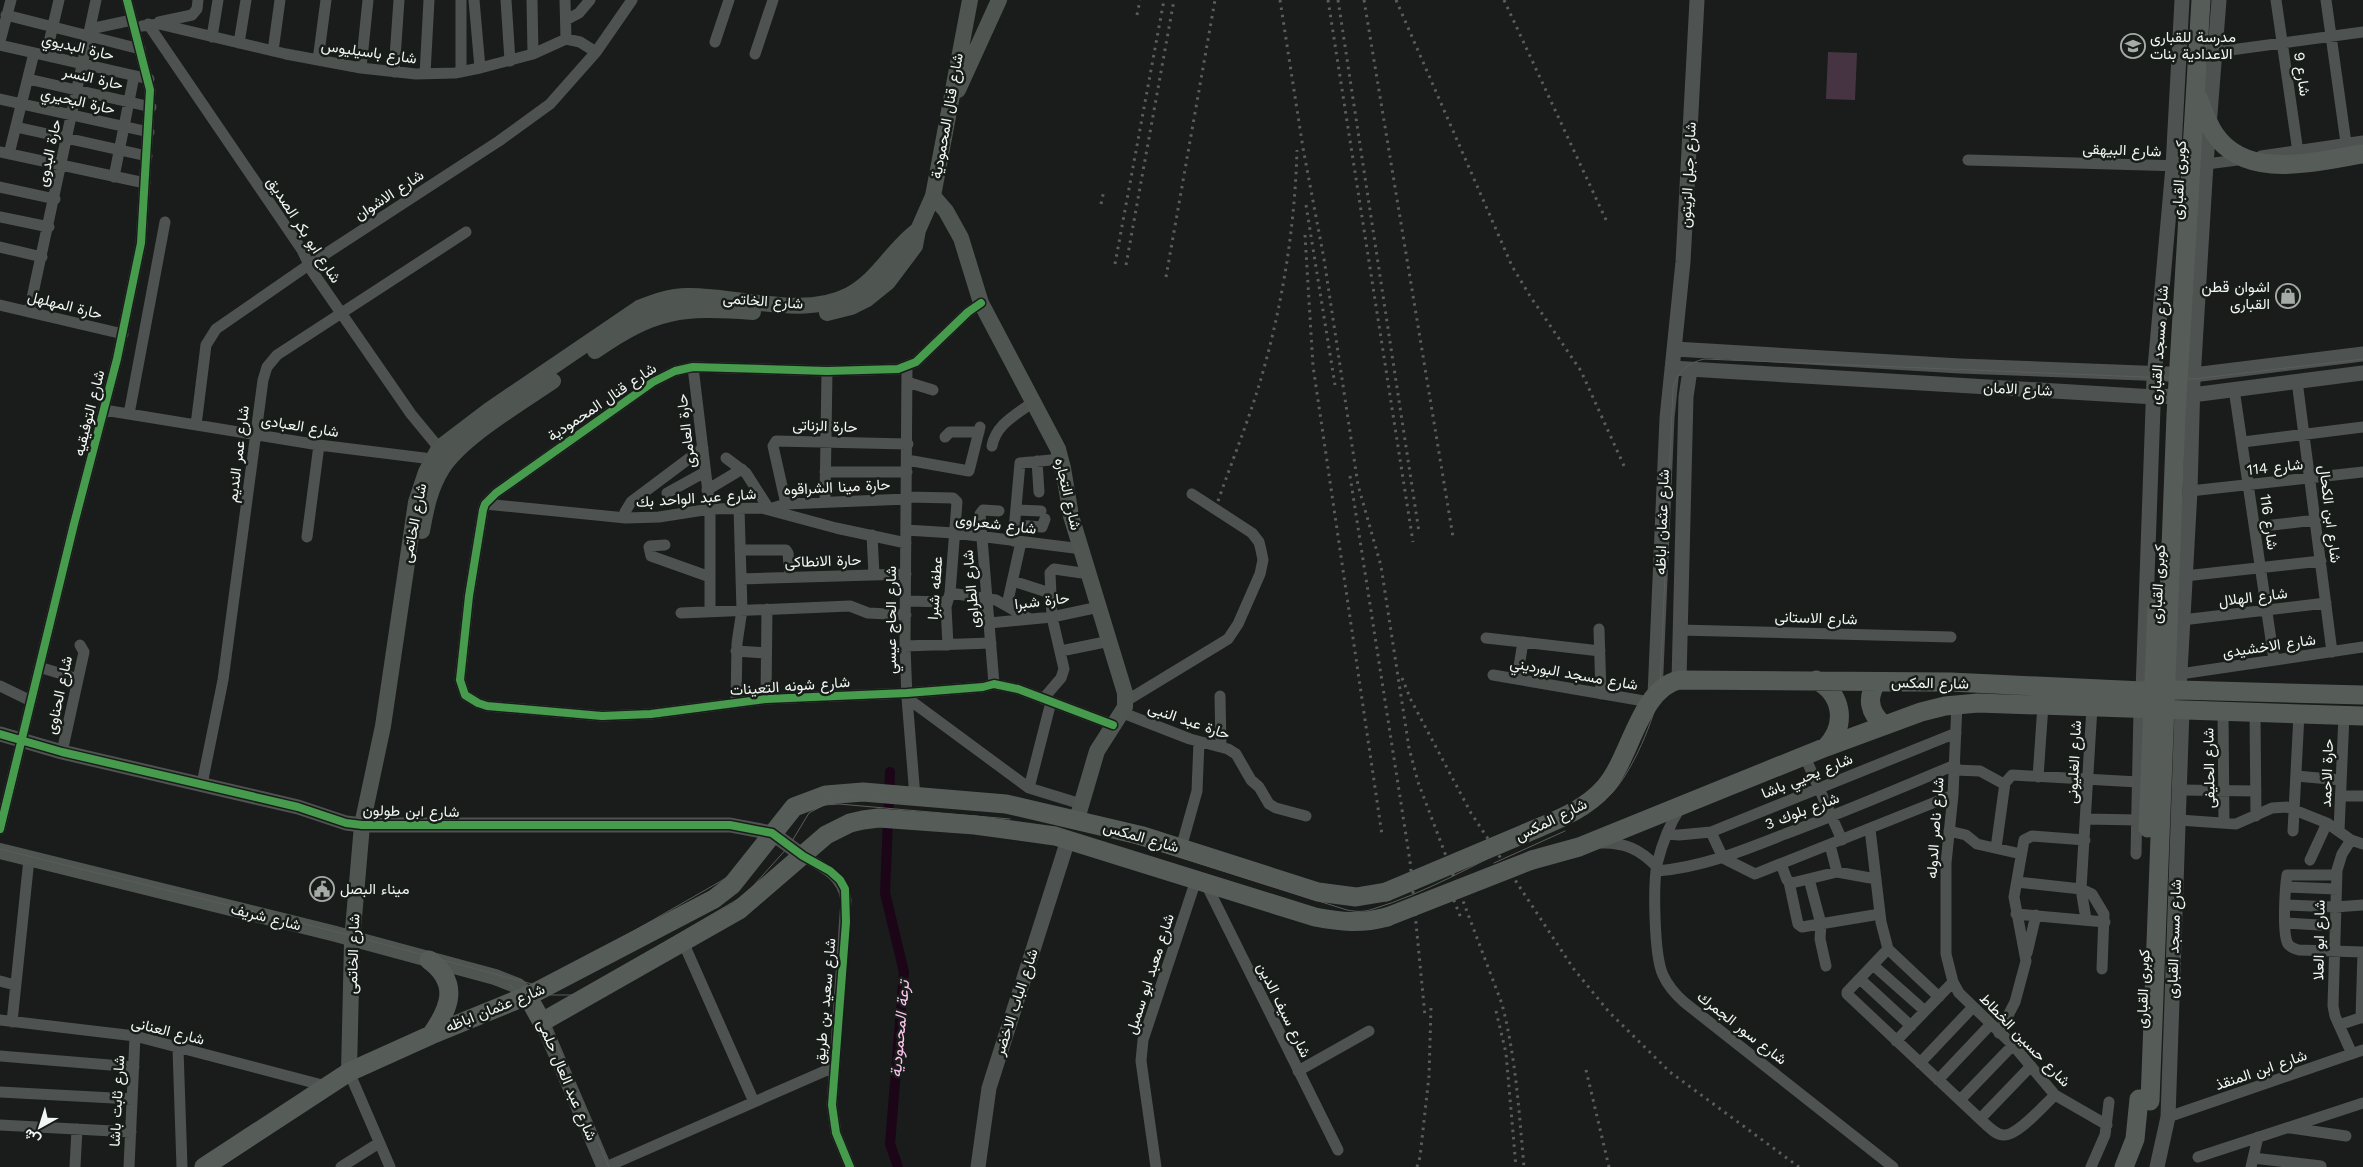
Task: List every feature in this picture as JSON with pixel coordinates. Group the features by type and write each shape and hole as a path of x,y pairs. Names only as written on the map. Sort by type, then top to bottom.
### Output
{"main road":[{"name":"شارع قنال المحمودية","path":"918,230 933,196 970,0"},
{"path":"950,108 999,0"},
{"name":"كوبرى القبارى","path":"2135,1167 2144,1142 2152,709 2189,0"},
{"name":"كوبرى القبارى","path":"2124,1167 2135,1139 2145,1100 2176,415 2202,0"},
{"path":"2196,93 2215,135 2239,155 2254,161 2269,164 2293,164 2362,146"},
{"name":"شارع التجاره","path":"933,196 946,211 961,238 981,303 1052,436 1061,459 1068,507 1110,641 1121,713"},
{"name":"شارع الخاتمى","path":"349,1072 352,938 362,825 383,726 399,629 401,595 416,502 436,454 489,410 639,308 655,302 685,296 774,304 814,304 839,299 854,292 873,279 905,239 918,230"},
{"name":"شارع الخاتمى","path":"399,629 404,620 431,490 449,458 468,441 611,340 669,312 704,309 782,315 816,314 851,307 867,298 888,282 912,253 918,230"},
{"name":"شارع المكس","path":"772,833 794,807 803,802 826,795 863,792 1006,804 1037,810 1079,812 1181,848 1299,886 1338,896 1370,896 1386,892 1526,833 1584,806 1606,786 1622,763 1652,698 1666,684 1679,680 1950,682 2141,700 2182,710 2363,716"},
{"path":"1816,680 1828,688 1839,706 1839,728 1826,747"},
{"path":"1877,682 1871,694 1870,707 1877,720 1884,725"},
{"name":"شارع المكس","path":"803,856 826,835 850,823 863,820 879,818 965,824 1033,832 1068,840 1334,921 1350,923 1369,922 1532,860 1578,848 1826,747 1933,708 1957,704 2092,707 2141,700 2179,682 2363,695"},
{"path":"1079,812 1097,751 1121,713"},
{"name":"شارع عثمان اباظه","path":"216,1164 326,1086 349,1072 430,1035 527,995 588,966 714,899 740,876 772,833"},
{"name":"شارع شريف","path":"0,851 352,938 508,981 527,995"},
{"name":"شارع عثمان اباظه","path":"542,1022 751,901 803,856"},
{"path":"429,960 441,971 447,980 450,991 445,1012 430,1035"},
{"name":"شارع عبد العال حلمى","path":"527,995 542,1022"}],"street":[{"path":"0,41 11,0"},
{"path":"46,55 59,0"},
{"name":"حارة البدوى","path":"29,312 96,0"},
{"name":"شارع التوفيقيه","path":"0,828 123,334 141,243 151,107 149,79 127,0"},
{"path":"151,24 192,15 198,9 198,0"},
{"path":"212,36 218,0"},
{"path":"239,43 246,0"},
{"path":"272,51 280,0"},
{"path":"318,60 326,0"},
{"path":"361,68 368,0"},
{"path":"394,72 399,0"},
{"path":"424,74 429,0"},
{"path":"461,0 461,72"},
{"path":"474,0 480,68"},
{"path":"506,0 510,61"},
{"path":"532,0 533,54"},
{"path":"565,0 566,39 580,42 596,52"},
{"path":"566,20 579,13 590,0"},
{"name":"شارع الاشوان","path":"196,424 206,345 211,334 220,325 524,124 558,96 596,52 632,0"},
{"path":"715,42 729,0"},
{"path":"755,54 773,0"},
{"name":"شارع جبل الزيتون","path":"1675,349 1684,253 1697,0"},
{"name":"شارع مسجد القبارى","path":"2141,700 2155,372 2173,167 2182,0"},
{"path":"2179,682 2190,492 2193,375 2206,164 2219,0"},
{"name":"شارع 9","path":"2276,0 2298,152"},
{"path":"2326,0 2346,143"},
{"path":"6,15 53,27 89,32 140,49"},
{"name":"شارع باسيليوس","path":"89,32 133,24 151,24 212,36 272,51 361,68 424,74 461,72 510,61 533,54 566,39"},
{"name":"شارع ابو بكر الصديق","path":"151,24 310,264 312,271 411,414 436,454"},
{"path":"2216,52 2363,32"},
{"name":"حارة البديوي","path":"0,45 149,79"},
{"path":"34,53 16,127 5,153 144,183"},
{"path":"114,177 134,76"},
{"name":"حارة النسر","path":"28,79 151,107"},
{"name":"حارة البحيري","path":"0,99 149,132"},
{"path":"16,127 147,156"},
{"name":"شارع البيهقى","path":"1968,160 2173,167 2298,152 2346,143 2362,146"},
{"path":"2362,146 2363,168"},
{"path":"0,187 55,198"},
{"path":"0,218 48,227"},
{"path":"129,414 165,222"},
{"name":"شارع عمر النديم","path":"202,784 223,680 256,434 267,367 277,355 466,232"},
{"path":"0,247 42,256"},
{"name":"شارع قنال المحمودية","path":"485,504 496,493 653,382 675,371 694,367 827,371 889,370 907,366 923,356 968,312 981,303"},
{"name":"حارة المهلهل","path":"0,305 123,334"},
{"name":"شارع عثمان اباظه","path":"1652,698 1667,418 1675,349"},
{"name":"شارع الامان","path":"1675,349 1960,366 2155,372 2193,375 2363,354"},
{"name":"شارع الحاج عيسي","path":"907,366 906,646 907,696 915,797"},
{"name":"حارة العامرى","path":"694,367 710,509 710,612"},
{"name":"شارع الامان","path":"1672,368 2155,397 2192,395 2363,373"},
{"name":"شارع عثمان اباظه","path":"1679,680 1686,397 1690,370"},
{"path":"825,502 827,371"},
{"name":"شارع ابن الكحال","path":"2297,381 2332,652"},
{"path":"907,382 933,390"},
{"name":"شارع 116","path":"2234,389 2274,660"},
{"path":"992,446 999,427 1033,402"},
{"name":"شارع العبادى","path":"104,410 319,445 436,454"},
{"path":"2243,442 2363,427"},
{"path":"908,460 969,472 980,430 950,432 945,437"},
{"name":"حارة الزناتى","path":"786,504 773,443 779,440 908,444"},
{"path":"307,537 319,445"},
{"path":"626,518 626,508 631,502 703,448"},
{"path":"726,458 742,469 769,509"},
{"path":"1007,605 1013,581 1017,541 1015,526 1020,463 1061,459"},
{"path":"1037,461 1039,492"},
{"path":"708,490 742,469"},
{"path":"667,493 706,472"},
{"path":"825,472 907,472"},
{"name":"شارع 114","path":"2190,492 2363,472"},
{"path":"1121,713 1228,639 1238,624 1260,574 1263,560 1256,538 1192,494"},
{"name":"حارة مينا الشراقوه","path":"769,509 786,504 907,498 955,499 954,533"},
{"name":"شارع عبد الواحد بك","path":"485,504 626,518 659,518 710,509 769,509 835,533 872,535 906,543"},
{"name":"شارع شونه التعينات","path":"485,504 464,633 460,680 465,695 487,706 602,716 651,714 766,699 907,696 994,684 1018,689 1047,700 1121,713"},
{"path":"736,702 736,651 742,610 739,508"},
{"path":"1015,526 1042,527 1043,515 1016,510"},
{"name":"شارع الطراوى","path":"994,684 981,512 999,511"},
{"path":"2255,527 2316,520"},
{"name":"شارع شعراوى","path":"906,530 954,533 1082,550"},
{"name":"عطفه شبرا","path":"948,645 949,597 954,533"},
{"path":"872,535 874,575"},
{"path":"665,545 650,546 651,556 710,577"},
{"path":"740,550 786,550 788,553 790,577"},
{"path":"2184,576 2321,561"},
{"path":"1028,788 1047,700 1063,674 1061,651 1052,617 1050,573 1054,570 1089,574"},
{"name":"حارة الانطاكى","path":"741,580 906,574"},
{"path":"1013,581 1050,593"},
{"path":"906,601 949,597 988,598 1007,605 1028,618"},
{"name":"شارع الهلال","path":"2182,620 2326,604"},
{"path":"681,613 850,606 868,613 906,615"},
{"name":"حارة شبرا","path":"990,623 1052,617 1099,607"},
{"path":"766,699 767,609"},
{"path":"1599,630 1601,694"},
{"name":"شارع الاستانى","path":"1679,630 1951,637"},
{"path":"1486,638 1600,650"},
{"path":"1061,651 1110,641"},
{"path":"1517,679 1523,642"},
{"path":"906,646 991,643"},
{"name":"شارع الحناوى","path":"62,752 84,649 80,645"},
{"name":"شارع الاخشيدى","path":"2179,682 2274,660 2363,647"},
{"path":"736,651 766,653"},
{"path":"39,667 78,679"},
{"name":"شارع مسجد البورديني","path":"1493,675 1601,694 1652,698"},
{"path":"0,686 31,701"},
{"path":"907,696 1028,788 1079,812"},
{"path":"1220,696 1221,747"},
{"path":"2136,854 2141,700"},
{"name":"شارع ناصر الدوله","path":"1946,954 1946,863 1953,795 1957,704"},
{"path":"2038,777 2043,705"},
{"name":"شارع الغليونى","path":"2086,919 2082,889 2092,707"},
{"name":"شارع مسجد القبارى","path":"2157,1167 2168,1117 2182,710"},
{"name":"شارع الحليفى","path":"2223,711 2224,823"},
{"name":"حارة عبد النبى","path":"1121,713 1199,742 1221,747 1236,754 1250,780 1259,787 1269,804 1276,808 1306,816"},
{"path":"2255,713 2256,816"},
{"path":"2293,830 2299,714"},
{"name":"حارة الاحمد","path":"2339,831 2344,715"},
{"name":"شارع يحيي باشا","path":"1667,834 1679,835 1711,832 1956,733"},
{"name":"شارع ابن طولون","path":"0,734 62,752 202,784 362,825 730,825 772,833"},
{"path":"1181,848 1197,790 1199,742"},
{"path":"1805,757 1842,840"},
{"path":"1954,767 1980,772 1999,782 2005,783"},
{"name":"شارع بلوك 3","path":"1657,869 1685,868 1723,858 1954,767"},
{"path":"1996,848 2005,783 2012,775 2138,782"},
{"path":"2296,776 2342,780"},
{"path":"2180,790 2256,790"},
{"path":"1711,832 1723,858 1752,874 1953,795"},
{"path":"2341,796 2363,796"},
{"name":"شارع سور الجمرك","path":"1680,808 1667,834 1657,869 1657,952 1662,973 1673,992 1893,1167"},
{"path":"2179,820 2236,824 2272,808 2295,808 2327,823 2351,840 2363,844"},
{"path":"2086,819 2137,820"},
{"path":"2310,860 2327,823"},
{"path":"1870,829 1880,914 1888,949 1939,997"},
{"path":"1949,830 1966,835 1977,844 2021,854"},
{"path":"772,833 803,856"},
{"path":"2026,954 2016,914 2014,897 2024,840 2027,837 2085,840"},
{"name":"شارع الباب الاخضر","path":"978,1167 989,1088 1068,840"},
{"name":"شارع ابو العلا","path":"2351,840 2342,854 2337,875 2333,1006 2339,1025 2360,1052"},
{"path":"1578,848 1600,843 1625,844 1637,850 1657,869"},
{"path":"1830,844 1836,872"},
{"name":"شارع سعيد بن طريق","path":"803,856 830,871 840,880 846,900 834,1067 833,1119 841,1147 850,1167"},
{"path":"6,1021 15,985 29,859"},
{"path":"1781,864 1789,882 1799,926 1880,914"},
{"path":"1789,882 1836,872 1876,879"},
{"path":"2337,875 2289,874 2286,887 2285,923 2288,943 2292,948 2363,952 2362,1018 2339,1025"},
{"path":"1809,879 1821,924 1820,938 1826,966"},
{"name":"شارع سيف الدين","path":"1200,881 1338,1150"},
{"name":"شارع معبد ابو سمبل","path":"1156,1167 1141,1061 1143,1040 1200,881"},
{"path":"2017,882 2082,889 2092,894 2101,906 2105,922 2102,969"},
{"path":"2286,887 2336,889"},
{"path":"2286,905 2335,907 2363,905"},
{"path":"2016,914 2105,922"},
{"path":"1999,1033 2015,1002 2022,982 2026,954 2036,915"},
{"path":"2285,923 2335,926"},
{"path":"683,942 754,1102"},
{"path":"1888,949 1847,992 1848,996 1980,1119 1996,1132 2008,1135 2017,1131 2055,1095"},
{"name":"شارع حسين الخطاط","path":"1946,954 1953,982 1990,1025 2013,1045 2055,1095 2107,1124"},
{"path":"1873,965 1925,1011"},
{"path":"1860,978 1911,1026"},
{"path":"0,981 15,985"},
{"path":"1896,1041 1953,982"},
{"path":"1920,1063 1973,1007"},
{"name":"شارع العنانى","path":"6,1021 135,1036 178,1049 326,1086"},
{"name":"شارع عبد العال حلمى","path":"542,1022 605,1167"},
{"path":"1938,1080 1990,1025"},
{"path":"1298,1071 1369,1031"},
{"name":"شارع ثابت باشا","path":"129,1167 135,1036"},
{"path":"1960,1100 2013,1045"},
{"path":"178,1049 182,1167"},
{"name":"شارع ابن المنقذ","path":"2168,1117 2360,1052"},
{"path":"0,1056 134,1067"},
{"path":"1980,1119 2031,1066"},
{"path":"605,1167 834,1067"},
{"path":"349,1072 390,1167"},
{"path":"0,1092 132,1099"},
{"path":"2091,1167 2102,1146 2109,1102"},
{"path":"2198,1157 2363,1103"},
{"path":"0,1125 130,1132"},
{"path":"2289,1127 2346,1136"},
{"path":"75,1167 77,1129"},
{"path":"2258,1137 2252,1163 2320,1166"},
{"path":"341,1167 379,1143"}],"shaded area":[{"path":"1828,52 1857,53 1855,100 1826,99"}],"waterway":[{"name":"ترعة المحمودية","path":"890,772 885,893 904,972 890,1144 898,1167"}],"tram line":[{"path":"0,849 353,936 532,984 543,983 736,871 789,809 813,793 962,806 1067,822 1347,910 1367,911 1412,895 1592,809 1611,794 1635,759 1648,730 1660,689 1673,388 1681,372 1688,365 1704,359 2193,379 2363,359"},
{"path":"548,1030 550,1015 559,1004 745,895 789,846 809,813 824,805 839,804 1010,819"},
{"path":"1494,863 1565,831"},
{"path":"510,985 527,1004 546,1041"},
{"path":"521,987 551,995 572,995"},
{"path":"525,989 542,1011 609,1167"}],"railway":[{"path":"1137,15 1140,0"},
{"path":"1115,264 1164,0"},
{"path":"1126,265 1174,0"},
{"path":"1166,277 1215,0"},
{"path":"1280,0 1303,148 1324,259 1358,485 1381,566 1409,748 1418,782 1502,1004 1514,1065 1524,1167"},
{"path":"1328,0 1413,542"},
{"path":"1338,0 1419,532"},
{"path":"1364,0 1453,537"},
{"path":"1396,0 1512,266 1581,371 1625,468"},
{"path":"1504,0 1607,222"},
{"path":"1218,501 1255,397 1275,325 1290,238 1297,150"},
{"path":"1101,204 1104,190"},
{"path":"1306,205 1335,385"},
{"path":"1305,235 1313,366 1382,835"},
{"path":"1350,476 1410,861 1425,1016"},
{"path":"1402,678 1411,700 1471,813 1573,968 1609,1012 1670,1072 1799,1167"},
{"path":"1448,886 1461,918"},
{"path":"1417,1167 1420,1157 1429,1076 1431,1007"},
{"path":"1496,1011 1506,1053 1516,1167"},
{"path":"1586,1070 1609,1167"}],"cycle path":[{"path":"0,829 74,524 117,359 141,243 150,90 127,0"},
{"path":"981,303 968,312 916,362 898,369 827,371 693,367 675,371 653,382 496,493 485,504 483,510 469,596 460,680 465,695 487,706 602,716 651,714 766,699 907,693 983,687 994,684 1018,689 1113,725"},
{"path":"0,734 62,752 298,807 346,823 362,825 730,825 772,833 803,856 830,871 840,880 845,889 846,922 832,1105 836,1133 850,1167"}],"place":[{"name":"مدرسة للقبارى الاعدادية بنات","path":"2133,46"},
{"name":"اشوان قطن القبارى","path":"2288,296"},
{"name":"ميناء البصل","path":"322,889"}]}
